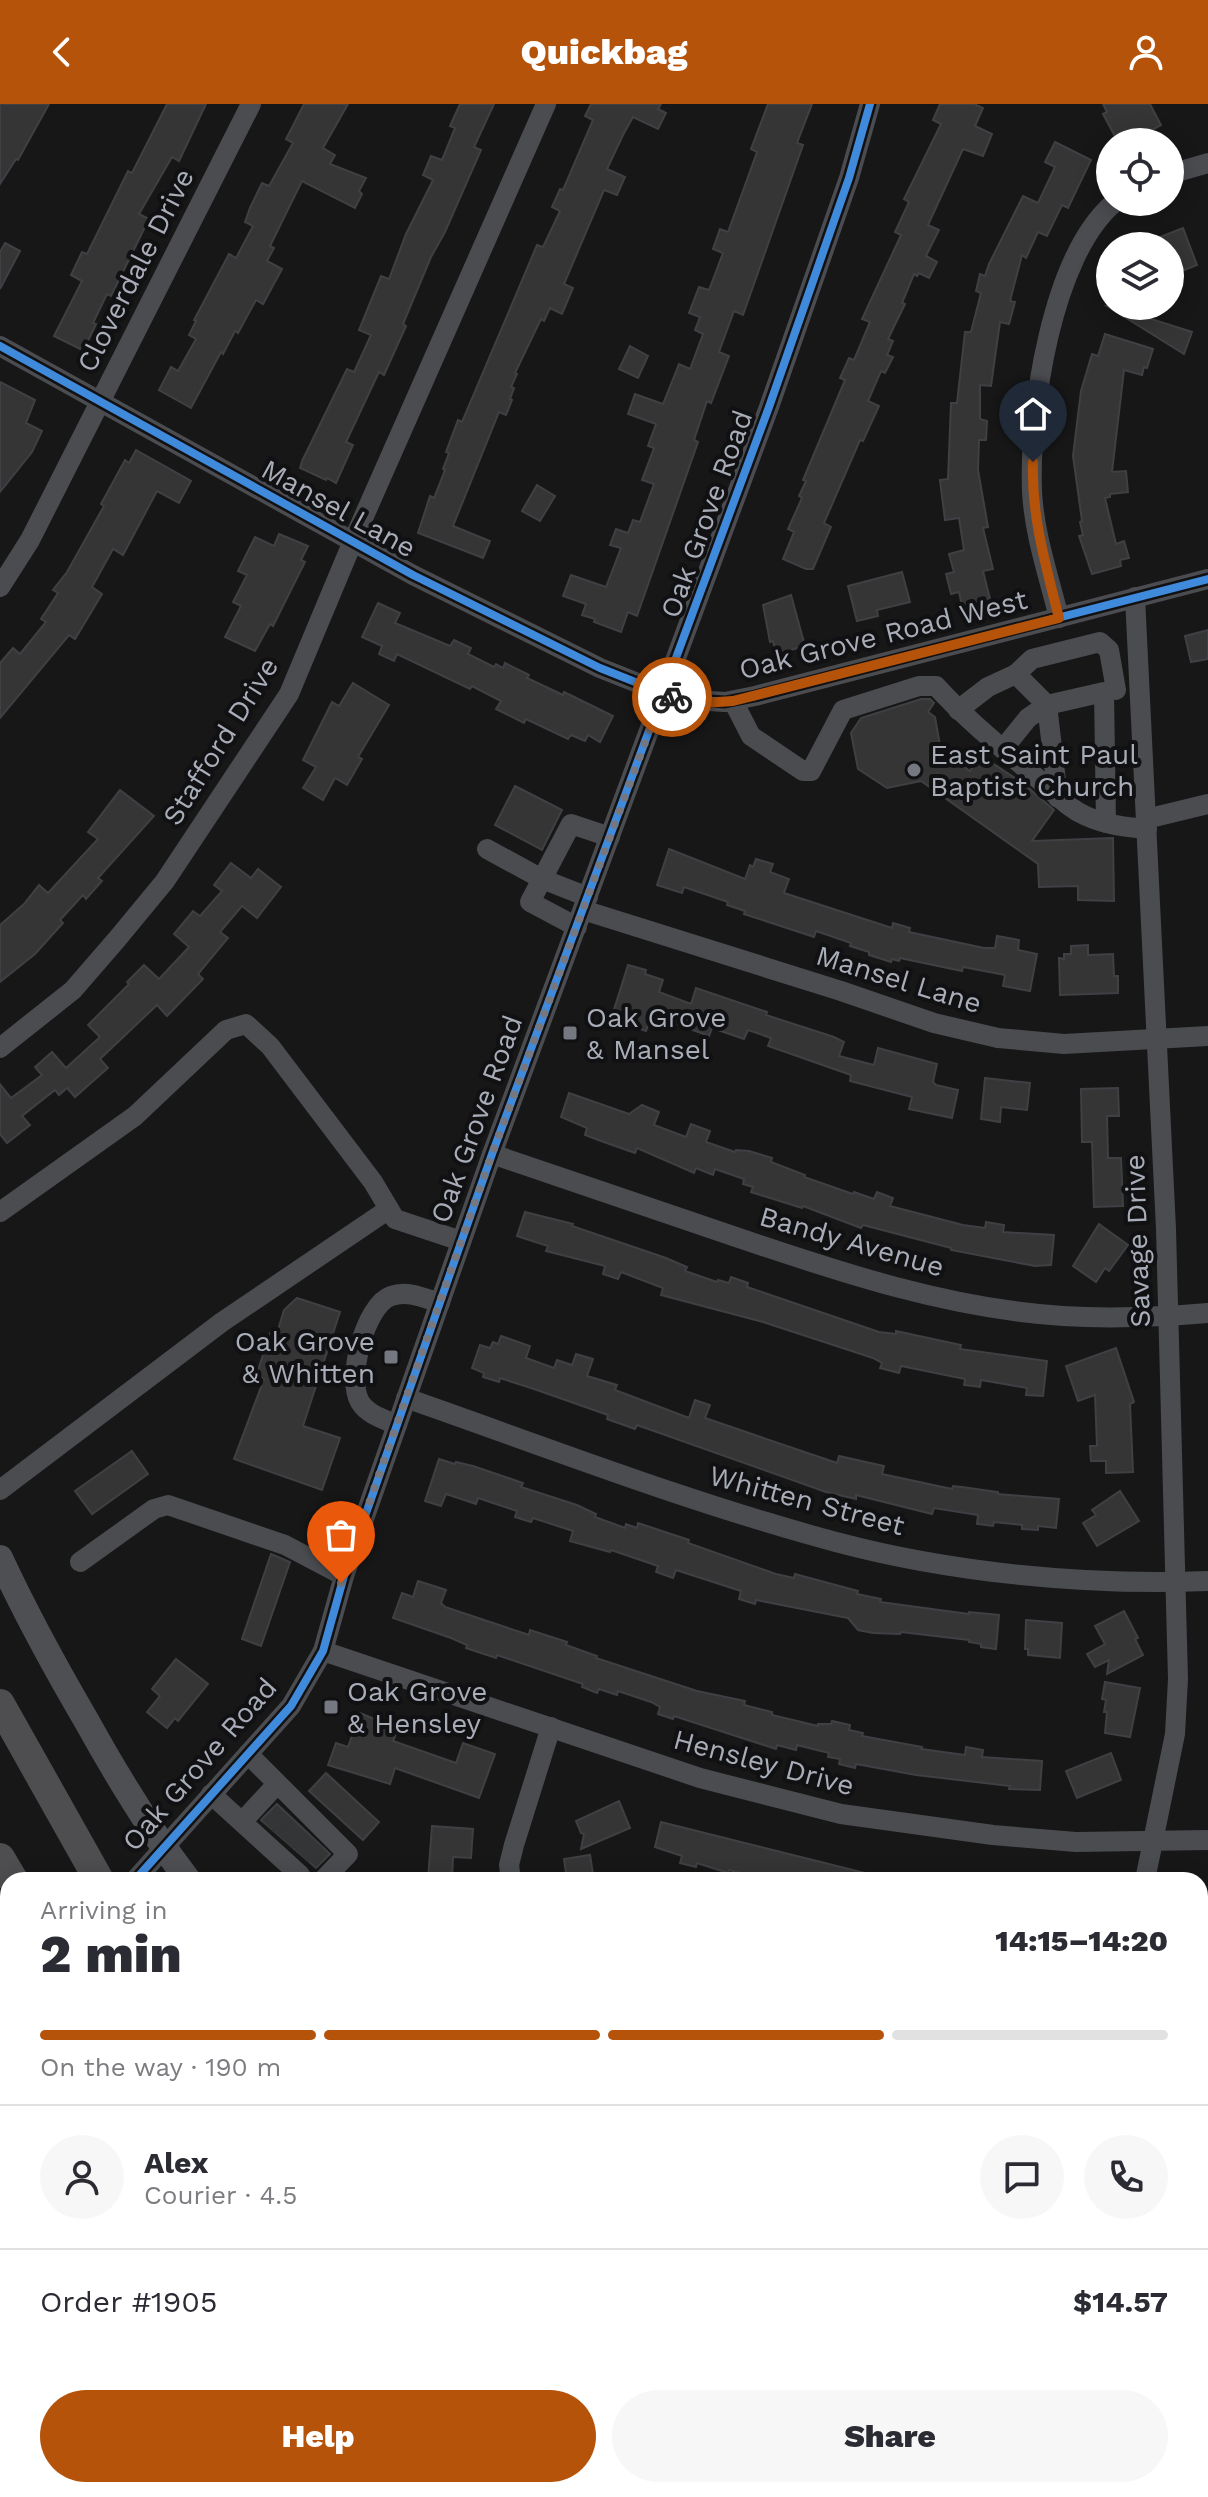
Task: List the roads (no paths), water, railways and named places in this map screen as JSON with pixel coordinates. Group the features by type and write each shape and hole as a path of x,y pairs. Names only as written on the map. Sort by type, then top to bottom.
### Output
{"highway":[{"path":"0,1704 94,1872"}],"main road":[{"path":"0,1558 23,1607 115,1772 182,1872"}],"street":[{"name":"Cloverdale Drive","path":"0,587 30,540 251,104"},
{"name":"Stafford Drive","path":"0,1048 73,990 165,881 289,694 353,541 546,104"},
{"name":"Oak Grove Road","path":"142,1872 291,1706 323,1651 344,1576 461,1241 769,407 849,178 870,104"},
{"path":"1184,170 1208,163"},
{"path":"1059,618 1038,534 1032,492 1035,403 1049,333 1072,264 1083,241 1104,216"},
{"name":"Mansel Lane","path":"0,346 426,582 600,668 663,694"},
{"name":"Oak Grove Road West","path":"663,694 704,703 733,701 1208,579"},
{"name":"Savage Drive","path":"1135,597 1166,1229 1178,1679 1175,1734 1147,1872"},
{"path":"958,710 988,687 1016,674 1032,659 1100,642 1109,650 1111,825"},
{"path":"910,656 919,686"},
{"path":"1016,674 1047,705 1058,798"},
{"path":"733,701 751,736 803,771 811,771 843,710 919,686 936,686 958,710 1058,798 1085,816 1111,825 1146,824 1208,804"},
{"path":"1003,749 1028,718 1047,705 1110,691 1140,688"},
{"path":"582,911 530,902 571,824 610,837"},
{"path":"487,849 542,879 582,911"},
{"name":"Mansel Lane","path":"582,911 934,1023 998,1038 1064,1044 1208,1036"},
{"path":"0,1212 135,1116 226,1030 246,1024 270,1046 373,1182 395,1219 461,1241"},
{"name":"Bandy Avenue","path":"492,1154 811,1262 933,1295 1063,1316 1167,1317 1208,1313"},
{"path":"0,1490 222,1322 389,1209"},
{"path":"397,1425 373,1415 361,1405 355,1389 354,1374 371,1314 378,1303 388,1296 402,1293 440,1303"},
{"name":"Whitten Street","path":"406,1398 695,1499 838,1542 940,1564 1085,1581 1208,1581"},
{"path":"80,1562 154,1509 168,1505 285,1545 344,1576"},
{"name":"Hensley Drive","path":"323,1651 700,1778 841,1814 993,1835 1076,1842 1208,1840"},
{"path":"510,1872 514,1845 551,1727"},
{"path":"248,1754 306,1821 348,1854 331,1872"},
{"path":"242,1822 277,1784"},
{"path":"211,1794 242,1822 266,1834 294,1865"}],"tunnel":[{"path":"270,1828 287,1812"},
{"path":"286,1842 301,1825"},
{"path":"302,1856 318,1839"}],"place":[{"name":"East Saint Paul Baptist Church","path":"914,770"},
{"name":"Oak Grove & Mansel","path":"570,1033"},
{"name":"Oak Grove & Whitten","path":"391,1357"},
{"name":"Oak Grove & Hensley","path":"331,1707"}]}
